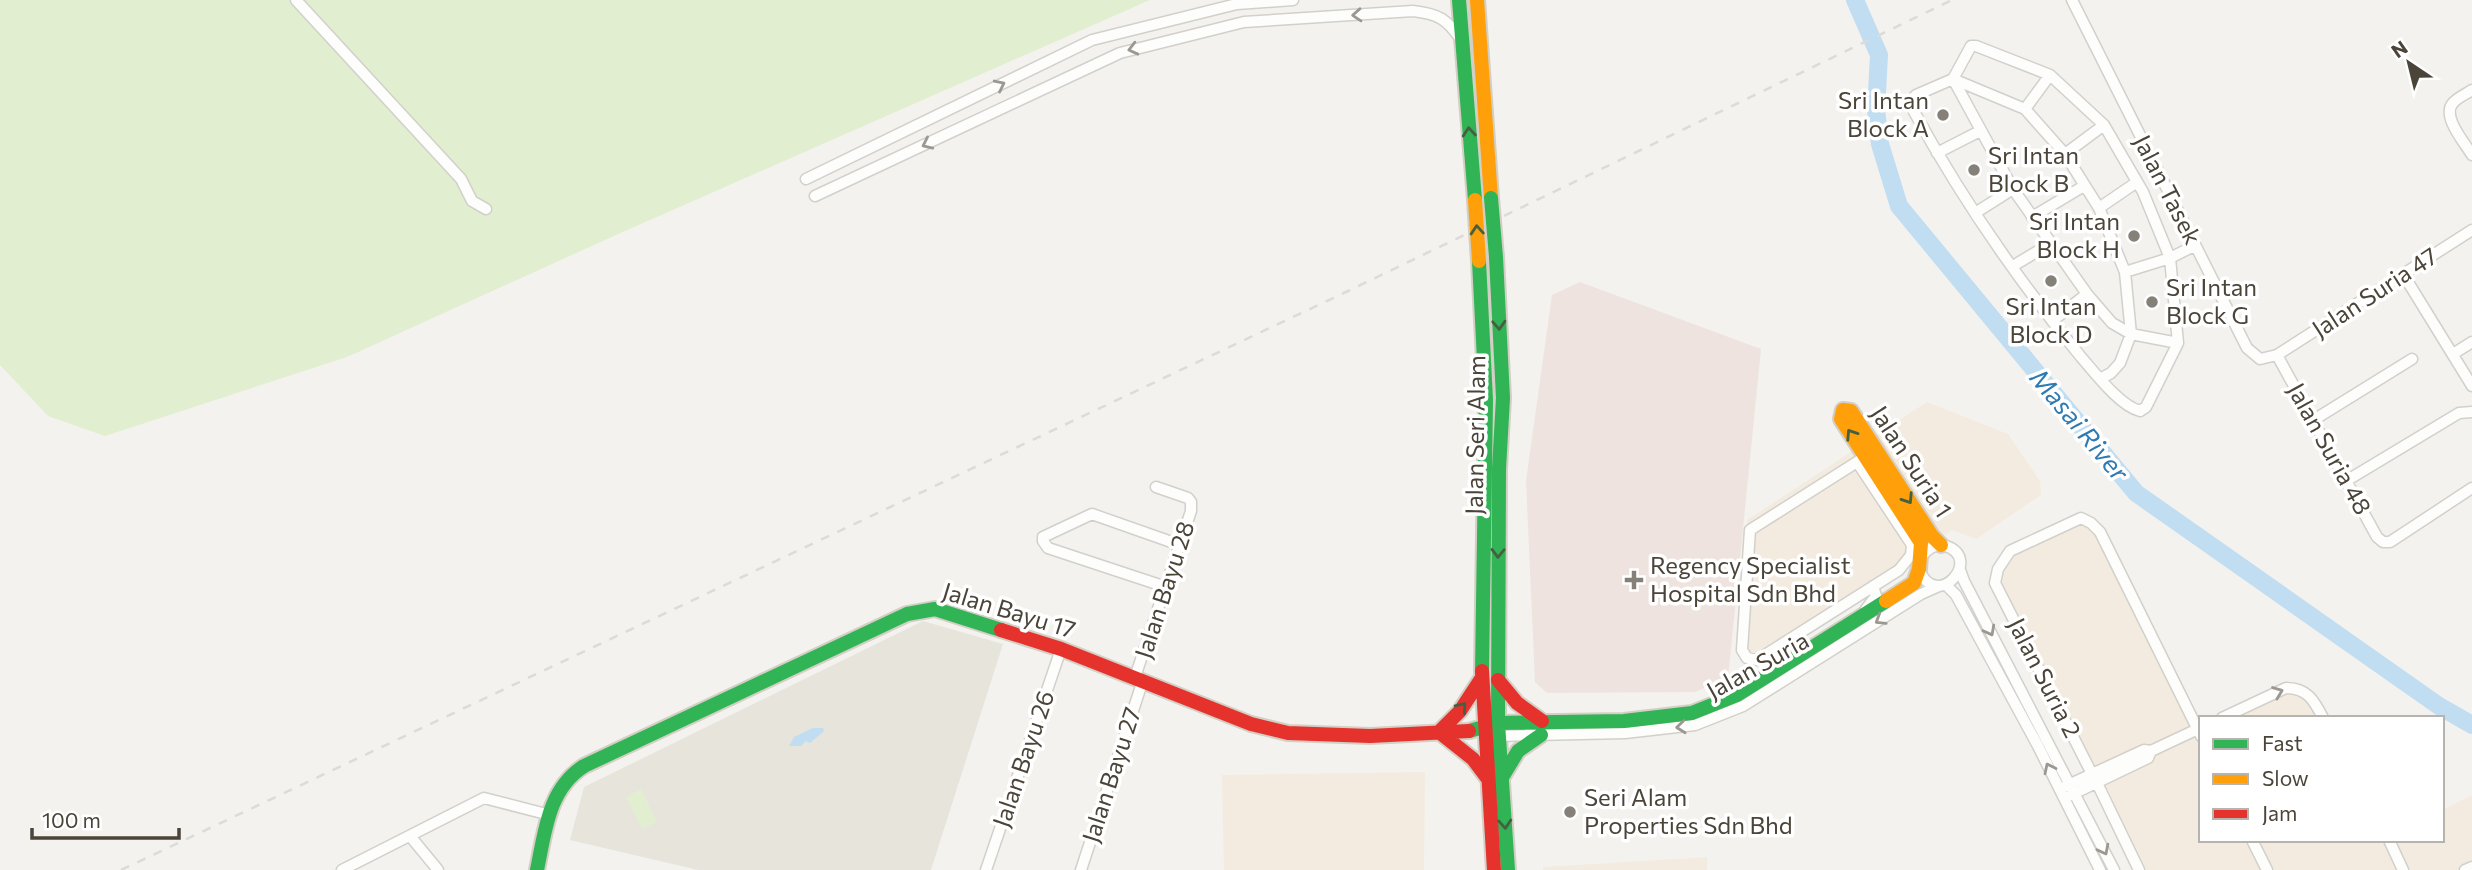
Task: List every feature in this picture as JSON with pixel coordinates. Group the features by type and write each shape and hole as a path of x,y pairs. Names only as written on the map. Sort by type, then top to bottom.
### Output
{"main road":[{"name":"Jalan Seri Alam","path":"1459,0 1475,200 1486,400 1482,679 1508,870"},
{"name":"Jalan Seri Alam","path":"1477,0 1496,257 1503,398 1499,469 1497,678 1488,730"},
{"name":"Jalan Suria 1","path":"1865,457 1941,545"},
{"name":"Jalan Suria 1","path":"1865,457 1921,543 1921,563"},
{"name":"Jalan Suria","path":"1488,730 1541,728 1692,713 1737,695 1914,583 1921,563"},
{"name":"Jalan Bayu 17","path":"537,870 550,816 567,778 583,766 907,614 935,609 1061,649 1251,724 1288,733 1370,736 1488,730"},
{"path":"1482,679 1460,712 1438,732 1495,780 1515,753 1541,728 1504,691 1497,678"},
{"name":"Jalan Seri Alam","path":"1494,870 1495,780"}],"street":[{"path":"296,0 461,179 472,201 486,209"},
{"path":"806,179 1092,40 1237,4 1293,0"},
{"name":"Jalan Tasek","path":"2072,0 2194,246 2252,354 2260,359 2277,355"},
{"path":"815,196 1120,53 1244,22 1413,11 1434,13 1450,24 1462,41"},
{"path":"1971,46 2050,75 2104,125 2137,182 2170,258 2178,343 2146,407 2140,411 2132,409 2100,379 2052,321 1975,213 1937,153 1912,108 1911,101 1916,95 1953,79 1971,46"},
{"path":"2025,109 2050,75"},
{"path":"1953,79 2025,109 2065,154 2099,208 2125,272 2131,334 2120,363 2111,373 2100,379"},
{"path":"1953,79 2013,189 2087,294 2112,323 2131,334 2178,343"},
{"path":"2472,90 2453,102 2449,109 2450,119 2472,155"},
{"path":"2065,154 2104,125"},
{"path":"1937,153 1980,131"},
{"path":"2099,208 2137,182"},
{"path":"2032,217 2084,186"},
{"path":"1975,213 2013,189"},
{"name":"Jalan Suria 47","path":"2277,355 2472,230"},
{"path":"2013,266 2051,243"},
{"path":"2125,272 2170,258 2194,246"},
{"path":"2403,274 2472,386"},
{"path":"2052,321 2087,294"},
{"path":"2453,354 2472,341"},
{"name":"Jalan Suria 48","path":"2277,355 2377,537 2383,542 2390,542 2472,488"},
{"path":"2312,421 2412,359"},
{"path":"2346,481 2459,412 2472,412"},
{"path":"1865,457 1912,545 1911,555 1899,569 1757,660 1747,658 1742,650 1750,530 1865,457"},
{"name":"Jalan Bayu 28","path":"1139,679 1191,511 1191,502 1184,496 1156,487"},
{"path":"1166,587 1048,548 1042,541 1044,537 1092,514 1180,545"},
{"name":"Jalan Suria 2","path":"2139,870 1995,583 1998,569 2010,551 2081,518 2091,523 2100,532 2199,729"},
{"path":"2100,870 1956,595 1943,585 1926,581 1921,563 1931,547 1941,545 1955,552 1964,581 2114,870"},
{"path":"1943,585 1952,582 1960,570"},
{"name":"Jalan Suria","path":"1541,728 1625,733 1695,725 1743,706 1921,594 1943,585"},
{"path":"1855,620 1875,599 1877,594 1873,586"},
{"name":"Jalan Bayu 26","path":"986,870 1061,649"},
{"name":"Jalan Bayu 27","path":"1081,870 1139,679"},
{"path":"2226,716 2286,688 2295,688 2311,696 2322,716"},
{"path":"2062,794 2144,750 2151,751 2199,731"},
{"path":"342,870 484,798 550,816"},
{"path":"410,836 438,870"},
{"path":"2253,842 2267,870"},
{"path":"2390,842 2403,870"},
{"path":"2465,870 2472,866"}],"shaded area":[{"name":"Regency Specialist Hospital Sdn Bhd","path":"1580,282 1761,349 1728,678 1695,692 1547,693 1535,682 1526,481 1552,295"},
{"path":"1927,402 2008,434 2040,481 2041,495 1976,539 1952,530 1747,662 1739,651 1747,520"},
{"path":"2081,514 2093,520 2199,720 2199,842 2444,842 2444,809 2472,795 2472,870 2135,870 1992,585 1995,567 2008,548"},
{"path":"923,621 1003,644 931,870 698,870 570,840 584,787"},
{"path":"2286,683 2307,689 2318,699 2327,716 2218,716"},
{"path":"1425,772 1424,870 1224,870 1222,775"},
{"path":"1707,857 1707,870 1543,870 1543,867"}],"green space":[{"path":"0,0 1150,0 616,235 347,357 105,436 48,416 0,365"},
{"path":"641,789 657,822 642,829 626,797"}],"water":[{"path":"813,728 823,728 824,731 810,743 806,741 801,746 789,746 794,737"}],"waterway":[{"name":"Masai River","path":"1855,0 1879,55 1876,110 1880,144 1899,206 2136,493 2439,706 2472,725"}],"railway":[{"path":"121,870 1346,292 1952,0"}],"traffic: fast":[{"path":"1459,0 1475,200"},
{"path":"1491,198 1496,257"},
{"path":"1496,257 1503,398 1499,469 1498,723 1508,870"},
{"path":"1479,261 1486,400 1482,671"},
{"path":"1469,731 1498,723 1624,721 1692,713 1737,695 1886,601"},
{"path":"537,870 555,799 572,776 584,766 907,614 935,609 1001,630"},
{"path":"1503,776 1518,751 1541,735"}],"traffic: slow":[{"path":"1477,0 1491,198"},
{"path":"1475,200 1479,261"},
{"path":"1886,601 1914,583 1919,569 1921,543 1841,419 1843,410 1851,411 1932,536 1941,545"}],"traffic: jam":[{"path":"1001,630 1061,649 1251,724 1288,733 1370,736 1469,731"},
{"path":"1482,671 1494,870"},
{"path":"1439,732 1460,711 1481,679"},
{"path":"1498,680 1517,703 1542,721"},
{"path":"1439,732 1473,759 1488,779"}],"place":[{"name":"Sri Intan Block A","path":"1943,115"},
{"name":"Sri Intan Block B","path":"1974,170"},
{"name":"Sri Intan Block H","path":"2134,236"},
{"name":"Sri Intan Block D","path":"2051,281"},
{"name":"Sri Intan Block G","path":"2152,302"},
{"name":"Regency Specialist Hospital Sdn Bhd","path":"1634,580"},
{"name":"Seri Alam Properties Sdn Bhd","path":"1570,812"}]}
